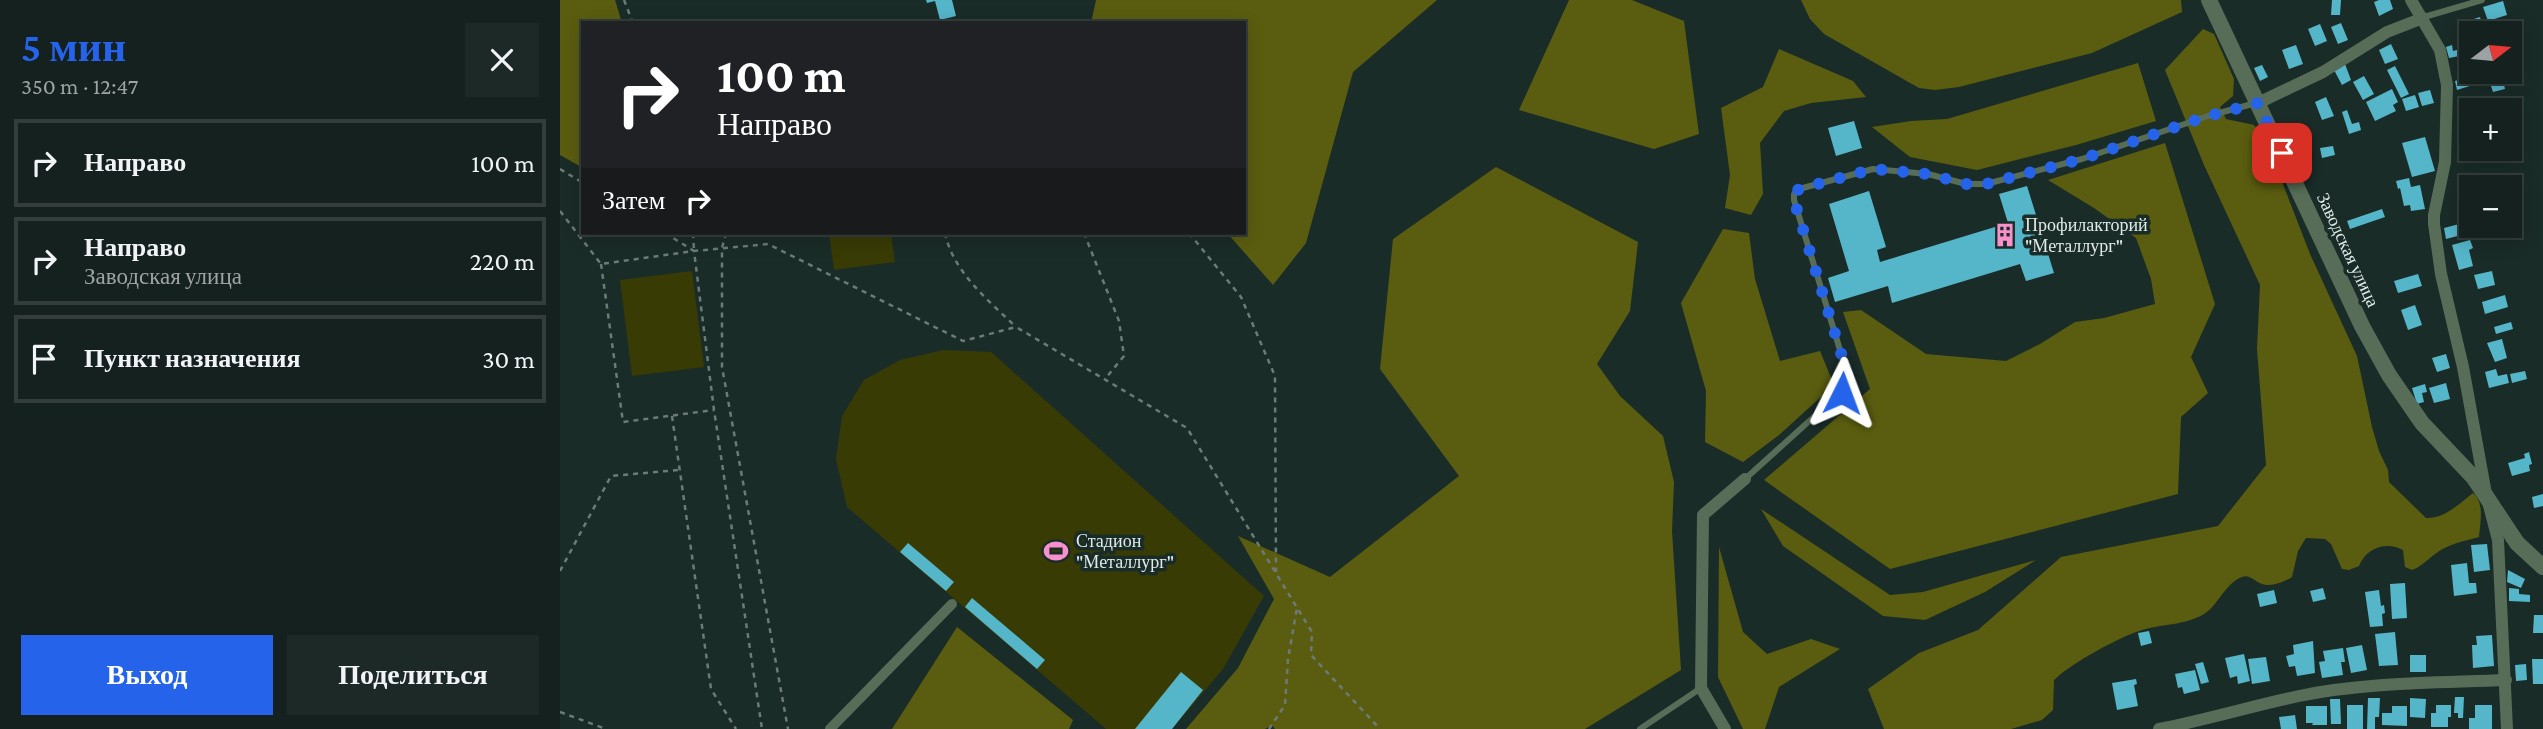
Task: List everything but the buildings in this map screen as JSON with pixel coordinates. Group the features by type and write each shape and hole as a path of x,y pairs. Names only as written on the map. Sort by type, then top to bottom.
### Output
{"street":[{"name":"Заводская улица","path":"2209,0 2362,326 2389,375 2422,423 2466,469 2486,495 2505,528 2543,567"},
{"name":"Заводская улица","path":"2411,0 2440,50 2447,85 2445,162 2434,215 2435,235 2486,495"},
{"path":"2258,103 2336,65 2388,32 2423,18"},
{"path":"1725,729 1701,688 1703,515 1745,479"},
{"path":"2486,495 2498,540 2507,729"},
{"path":"830,729 952,604"},
{"path":"2159,729 2330,691 2506,680"}],"lane":[{"path":"2423,18 2482,0"},
{"path":"1745,479 1849,386 1794,200 1794,194 1799,189 1873,169 1928,174 1966,184 1986,184 2082,159 2208,116 2258,103"},
{"path":"1640,729 1701,688"}],"path":[{"path":"624,0 632,21"},
{"path":"560,169 581,182"},
{"path":"560,211 601,264 623,422 714,410"},
{"path":"668,235 694,251"},
{"path":"693,235 714,410 762,729"},
{"path":"725,235 722,248 722,367 788,729"},
{"path":"945,235 948,250 978,290 1016,327 1187,428 1312,632 1311,654 1380,729"},
{"path":"1085,235 1119,321 1124,356 1104,379"},
{"path":"1191,235 1241,297 1275,376 1276,574"},
{"path":"601,264 768,244 963,341 1016,327"},
{"path":"672,416 711,689 736,729"},
{"path":"560,571 611,476 680,470"},
{"path":"1269,729 1285,705 1288,659 1297,608"},
{"path":"560,712 606,729"}],"shaded area":[{"path":"560,0 615,0 621,21 581,21 581,167 560,155"},
{"path":"1096,0 1437,0 1353,72 1306,243 1273,285 1229,235 1246,235 1246,21 1091,21"},
{"path":"1569,0 1632,0 1684,21 1699,134 1654,149 1519,110"},
{"path":"1801,0 2181,0 2182,12 2092,53 1959,87 1935,90 1919,88 1824,34 1810,19"},
{"path":"2203,29 2214,34 2234,79 2233,96 2220,107 2226,119 2254,125 2267,143 2310,254 2357,356 2372,427 2388,470 2389,482 2426,518 2445,513 2473,493 2480,508 2479,537 2445,548 2412,570 2405,567 2403,550 2390,546 2372,551 2359,566 2349,570 2342,569 2331,544 2325,539 2306,538 2298,551 2292,577 2289,579 2266,585 2242,577 2231,584 2204,614 2132,634 2071,666 2054,680 2053,710 2042,720 2011,729 1884,729 1868,689 1919,653 1978,630 2061,557 2218,526 2266,465 2257,349 2260,285 2204,165 2165,70"},
{"path":"1779,49 1853,81 1866,97 1811,103 1784,111 1760,143 1763,194 1751,215 1725,208 1730,175 1721,108 1763,87"},
{"path":"2138,63 2156,121 1977,170 1910,157 1872,127 1947,119"},
{"path":"2165,143 2215,304 2191,357 2208,393 2181,417 2178,494 1890,569 1764,480 1870,389 1843,312 1861,310 1926,354 2006,361 2075,322 2104,318 2155,304 2151,279 2136,238 2048,180"},
{"path":"1496,167 1638,242 1630,311 1597,364 1620,396 1663,436 1674,482 1672,531 1681,670 1585,729 1275,729 1272,725 1265,729 1186,729 1238,668 1274,599 1238,536 1330,577 1459,476 1380,369 1393,239"},
{"path":"1723,229 1749,233 1755,279 1780,361 1820,351 1834,385 1779,435 1743,462 1705,442 1706,391 1681,303"},
{"path":"829,235 891,235 895,262 834,270"},
{"path":"692,271 704,367 632,376 620,280"},
{"name":"Стадион \"Металлург\"","path":"943,350 991,352 1264,596 1223,669 1172,729 1106,729 847,507 836,459 842,416 864,380 900,360"},
{"path":"1761,509 1890,595 1923,592 2036,560 1985,592 1925,620 1883,616 1783,546"},
{"path":"1719,547 1743,632 1767,654 1811,639 1840,649 1779,687 1765,729 1743,729 1718,677"},
{"path":"957,627 1073,720 1069,729 892,729"}],"place":[{"name":"Профилакторий \"Металлург\"","path":"2005,235"},
{"name":"Стадион \"Металлург\"","path":"1056,551"}],"route":[{"path":"1842,393 1849,386 1848,376 1794,200 1794,194 1799,189 1873,169 1928,174 1966,184 1986,184 2082,159 2208,116 2258,103 2282,153"}]}
